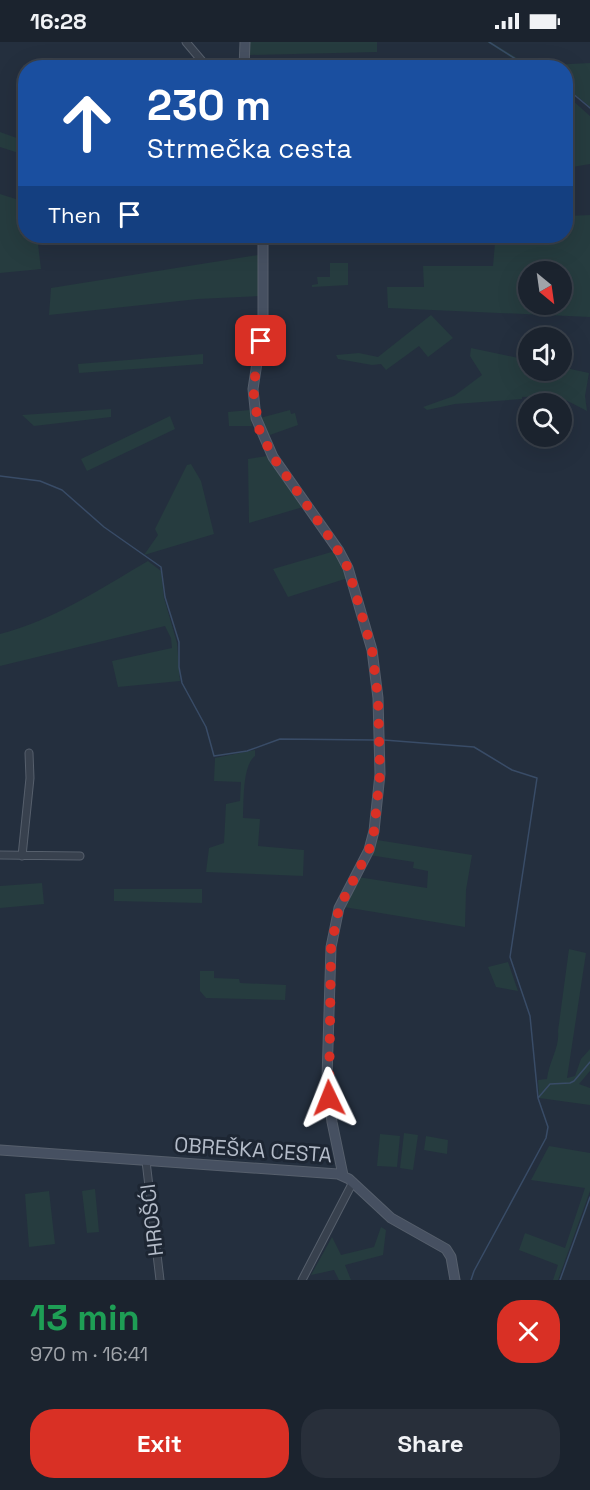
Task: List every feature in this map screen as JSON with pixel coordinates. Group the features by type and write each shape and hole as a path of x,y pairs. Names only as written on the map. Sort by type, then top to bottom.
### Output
{"street":[{"path":"186,42 201,60"},
{"path":"244,60 245,42"},
{"path":"263,243 264,324 253,389 256,418 272,456 334,544 348,568 365,624 377,690 380,774 374,831 369,850 339,908 331,947 327,1079 332,1122 343,1175"},
{"path":"22,856 30,778 29,753"},
{"path":"0,855 80,856"},
{"name":"OBREŠKA CESTA","path":"0,1150 343,1175 391,1218 446,1250 451,1257 455,1280"},
{"name":"HROŠĆI","path":"146,1161 160,1280"},
{"path":"302,1280 353,1182"}],"green space":[{"path":"249,42 377,42 377,52 250,55"},
{"path":"487,42 491,42 520,60 515,60"},
{"path":"590,63 590,107 573,93 573,64"},
{"path":"573,101 590,116 590,164 573,167"},
{"path":"0,132 18,138 18,153 0,147"},
{"path":"0,194 18,200 18,243 38,243 41,269 0,273"},
{"path":"590,215 590,317 545,315 572,315 572,261 518,261 518,314 388,308 387,287 424,287 423,266 493,266 495,243 573,243 573,216"},
{"path":"258,255 260,296 198,299 49,315 51,288"},
{"path":"330,263 348,263 348,285 312,287 318,284 317,277 330,277"},
{"path":"431,315 453,338 428,357 419,346 386,370 381,364 372,365 338,359 336,355 359,353 378,357"},
{"path":"471,348 518,358 518,381 572,381 572,369 589,373 585,396 587,411 572,403 572,393 518,393 518,399 455,404 427,410 423,407 454,396 482,375 470,356"},
{"path":"203,354 203,364 79,373 78,364"},
{"path":"111,409 111,417 34,426 22,415"},
{"path":"250,410 252,426 229,426 228,412"},
{"path":"290,410 291,414 295,413 298,425 267,436 260,418"},
{"path":"170,416 175,429 87,471 81,459"},
{"path":"267,456 303,507 249,523 248,459"},
{"path":"191,464 201,481 214,534 144,555 158,535 155,529 187,465"},
{"path":"335,551 348,578 288,597 273,569"},
{"path":"148,561 161,571 164,598 177,643 180,681 118,687 112,661 172,648 171,638 165,626 0,666 0,634 58,612"},
{"path":"255,750 255,756 246,776 243,818 260,819 258,846 304,850 303,876 206,872 209,848 224,843 226,804 240,801 241,782 214,781 215,758"},
{"path":"377,840 472,855 466,890 465,927 344,907 358,877 427,888 428,871 413,868 414,862 369,855"},
{"path":"42,883 44,904 0,908 0,886"},
{"path":"114,889 202,889 202,903 114,901"},
{"path":"569,949 586,953 567,1078 575,1076 581,1059 590,1049 590,1071 579,1084 590,1088 590,1105 539,1098 538,1080 547,1079 557,1043"},
{"path":"508,962 518,991 496,987 488,967"},
{"path":"200,971 214,971 214,978 239,979 240,983 286,985 285,1000 206,998 200,991"},
{"path":"404,1133 418,1135 413,1170 400,1168"},
{"path":"380,1134 400,1136 397,1167 377,1166"},
{"path":"426,1136 448,1140 447,1154 424,1150"},
{"path":"549,1146 590,1153 590,1191 558,1280 553,1280 558,1265 519,1250 525,1233 565,1248 585,1188 531,1180"},
{"path":"95,1189 99,1232 87,1233 82,1191"},
{"path":"49,1191 55,1244 29,1247 25,1194"},
{"path":"381,1227 386,1230 383,1255 345,1265 351,1280 339,1280 334,1270 311,1275 332,1237 341,1255 374,1247"}],"waterway":[{"path":"489,42 517,60"},
{"path":"573,94 590,108"},
{"path":"0,476 40,481 62,490 104,527 161,567 165,597 179,642 179,667 182,683 206,727 214,756 247,751 280,739 375,740"},
{"path":"384,740 474,747 512,770 537,778 510,957 530,1016 538,1098"},
{"path":"471,1280 546,1138 548,1127 538,1098 550,1084 574,1081 590,1062"},
{"path":"560,1280 590,1197"}],"route":[{"path":"261,341 253,389 253,404 259,429 273,457 334,544 348,568 372,650 378,698 380,774 374,831 369,850 339,908 331,947 327,1079 329,1098"}]}
